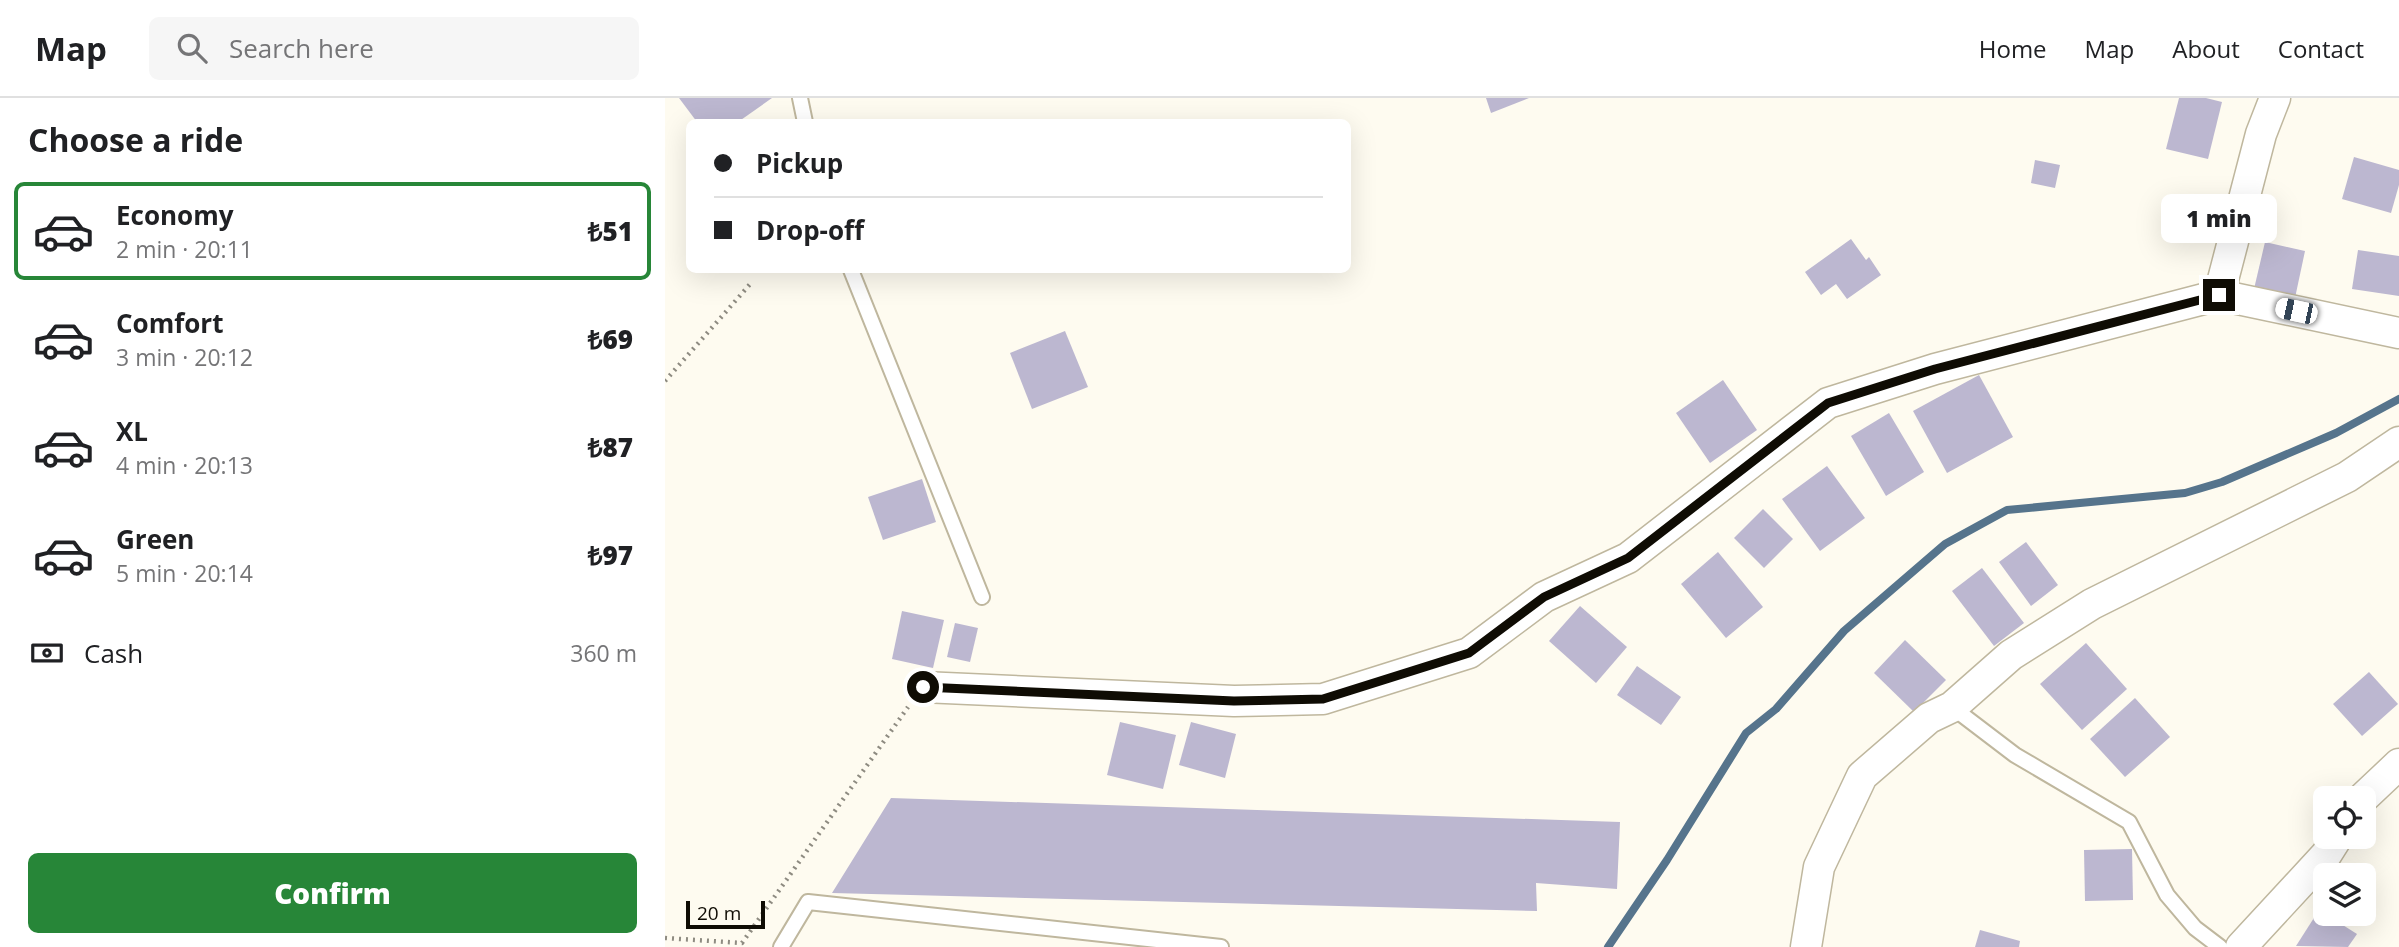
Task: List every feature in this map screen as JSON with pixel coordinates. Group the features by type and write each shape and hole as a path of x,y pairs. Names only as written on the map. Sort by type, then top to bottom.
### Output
{"street":[{"path":"2219,295 2261,134 2275,98"},
{"path":"923,687 1234,701 1323,699 1469,653 1544,597 1628,558 1828,403 1935,369 2219,295 2399,333"},
{"path":"1805,947 1819,867 1862,776 1929,718 1952,707 2011,655 2092,604 2347,477 2399,442"},
{"path":"2376,786 2399,764"},
{"path":"2241,947 2330,849"}],"lane":[{"path":"800,98 804,119"},
{"path":"852,273 982,597"},
{"path":"1952,707 2015,755 2129,822 2167,895 2195,928 2220,947"},
{"path":"781,947 808,902 1221,947"}],"path":[{"path":"665,381 752,282"},
{"path":"665,938 742,943 923,687"}],"building":[{"path":"679,98 772,98 742,119 695,119"},
{"path":"1486,98 1529,98 1491,113"},
{"path":"2179,98 2206,98 2222,102 2208,159 2166,149"},
{"path":"2354,157 2399,170 2399,185 2391,213 2342,199"},
{"path":"2035,160 2060,165 2055,188 2031,183"},
{"path":"1851,239 1866,260 1869,257 1881,275 1847,299 1836,284 1821,295 1805,272"},
{"path":"2265,242 2305,251 2295,298 2254,289"},
{"path":"2358,250 2399,256 2399,296 2352,289"},
{"path":"1065,331 1088,387 1032,409 1010,353"},
{"path":"1979,375 2013,437 1947,473 1913,411"},
{"path":"1723,380 1757,430 1710,463 1676,413"},
{"path":"1889,413 1924,472 1886,496 1851,436"},
{"path":"1827,466 1865,518 1820,551 1782,499"},
{"path":"922,479 936,522 883,540 868,497"},
{"path":"1763,509 1793,539 1764,568 1734,538"},
{"path":"2026,542 2058,585 2031,606 1999,562"},
{"path":"1718,552 1763,607 1726,638 1681,584"},
{"path":"1982,568 2024,623 1994,646 1952,591"},
{"path":"1580,606 1627,647 1596,683 1549,641"},
{"path":"902,611 944,620 933,668 892,659"},
{"path":"955,623 978,628 970,662 947,657"},
{"path":"1905,640 1946,680 1914,712 1874,673"},
{"path":"2086,643 2127,689 2082,730 2040,684"},
{"path":"1637,666 1681,697 1661,725 1617,695"},
{"path":"2369,672 2398,704 2362,736 2333,704"},
{"path":"2135,698 2170,737 2125,777 2090,739"},
{"path":"1120,722 1176,735 1163,789 1107,775"},
{"path":"1191,722 1236,734 1225,778 1179,765"},
{"path":"891,798 1620,822 1617,889 1536,883 1537,911 832,893"},
{"path":"2132,849 2133,900 2085,901 2084,850"},
{"path":"2313,919 2313,926 2344,926 2357,934 2348,947 2296,946"},
{"path":"1980,930 2020,941 2019,947 1975,947"}],"waterway":[{"path":"1608,947 1667,860 1746,733 1776,709 1844,631 1945,544 2007,510 2185,493 2222,482 2336,433 2399,399"}],"route":[{"path":"923,687 1234,701 1323,699 1469,653 1544,597 1628,558 1828,403 1935,369 2219,295"}]}
